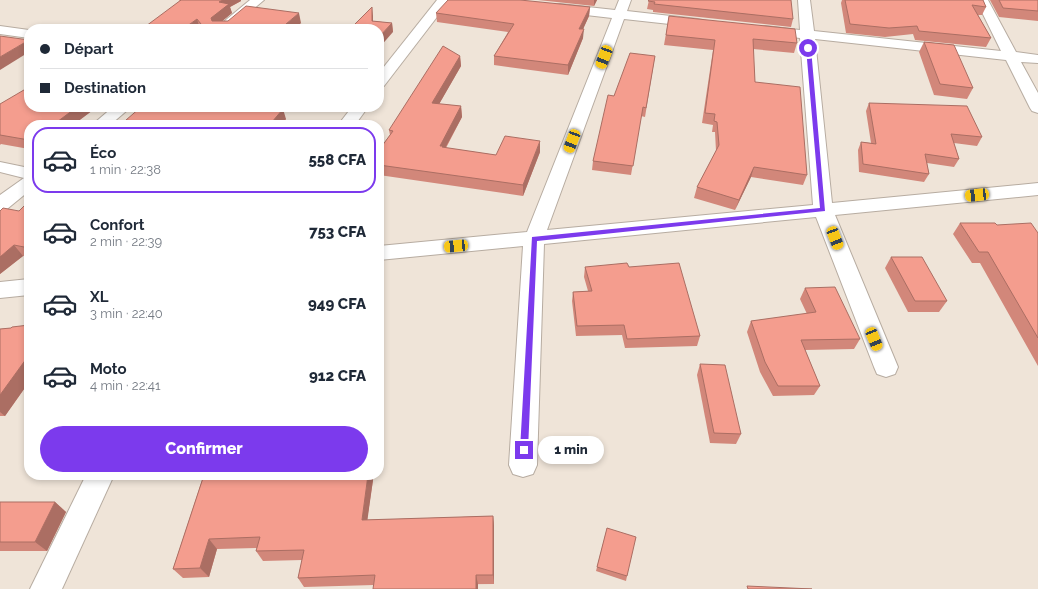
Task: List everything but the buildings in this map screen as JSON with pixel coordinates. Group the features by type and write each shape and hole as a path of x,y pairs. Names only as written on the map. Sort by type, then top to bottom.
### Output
{"street":[{"path":"228,24 258,0"},
{"path":"384,77 444,0"},
{"path":"804,0 823,210 886,367"},
{"path":"982,0 1038,108"},
{"path":"550,7 623,8 714,24"},
{"path":"524,465 534,239 623,8"},
{"path":"753,28 1038,59"},
{"path":"0,30 24,33"},
{"path":"106,120 117,112"},
{"path":"350,120 356,112"},
{"path":"0,167 24,172"},
{"path":"0,205 24,186"},
{"path":"384,253 1038,189"},
{"path":"0,290 24,288"},
{"path":"46,589 98,480"}],"route":[{"path":"524,450 534,239 823,210 808,48"}]}
